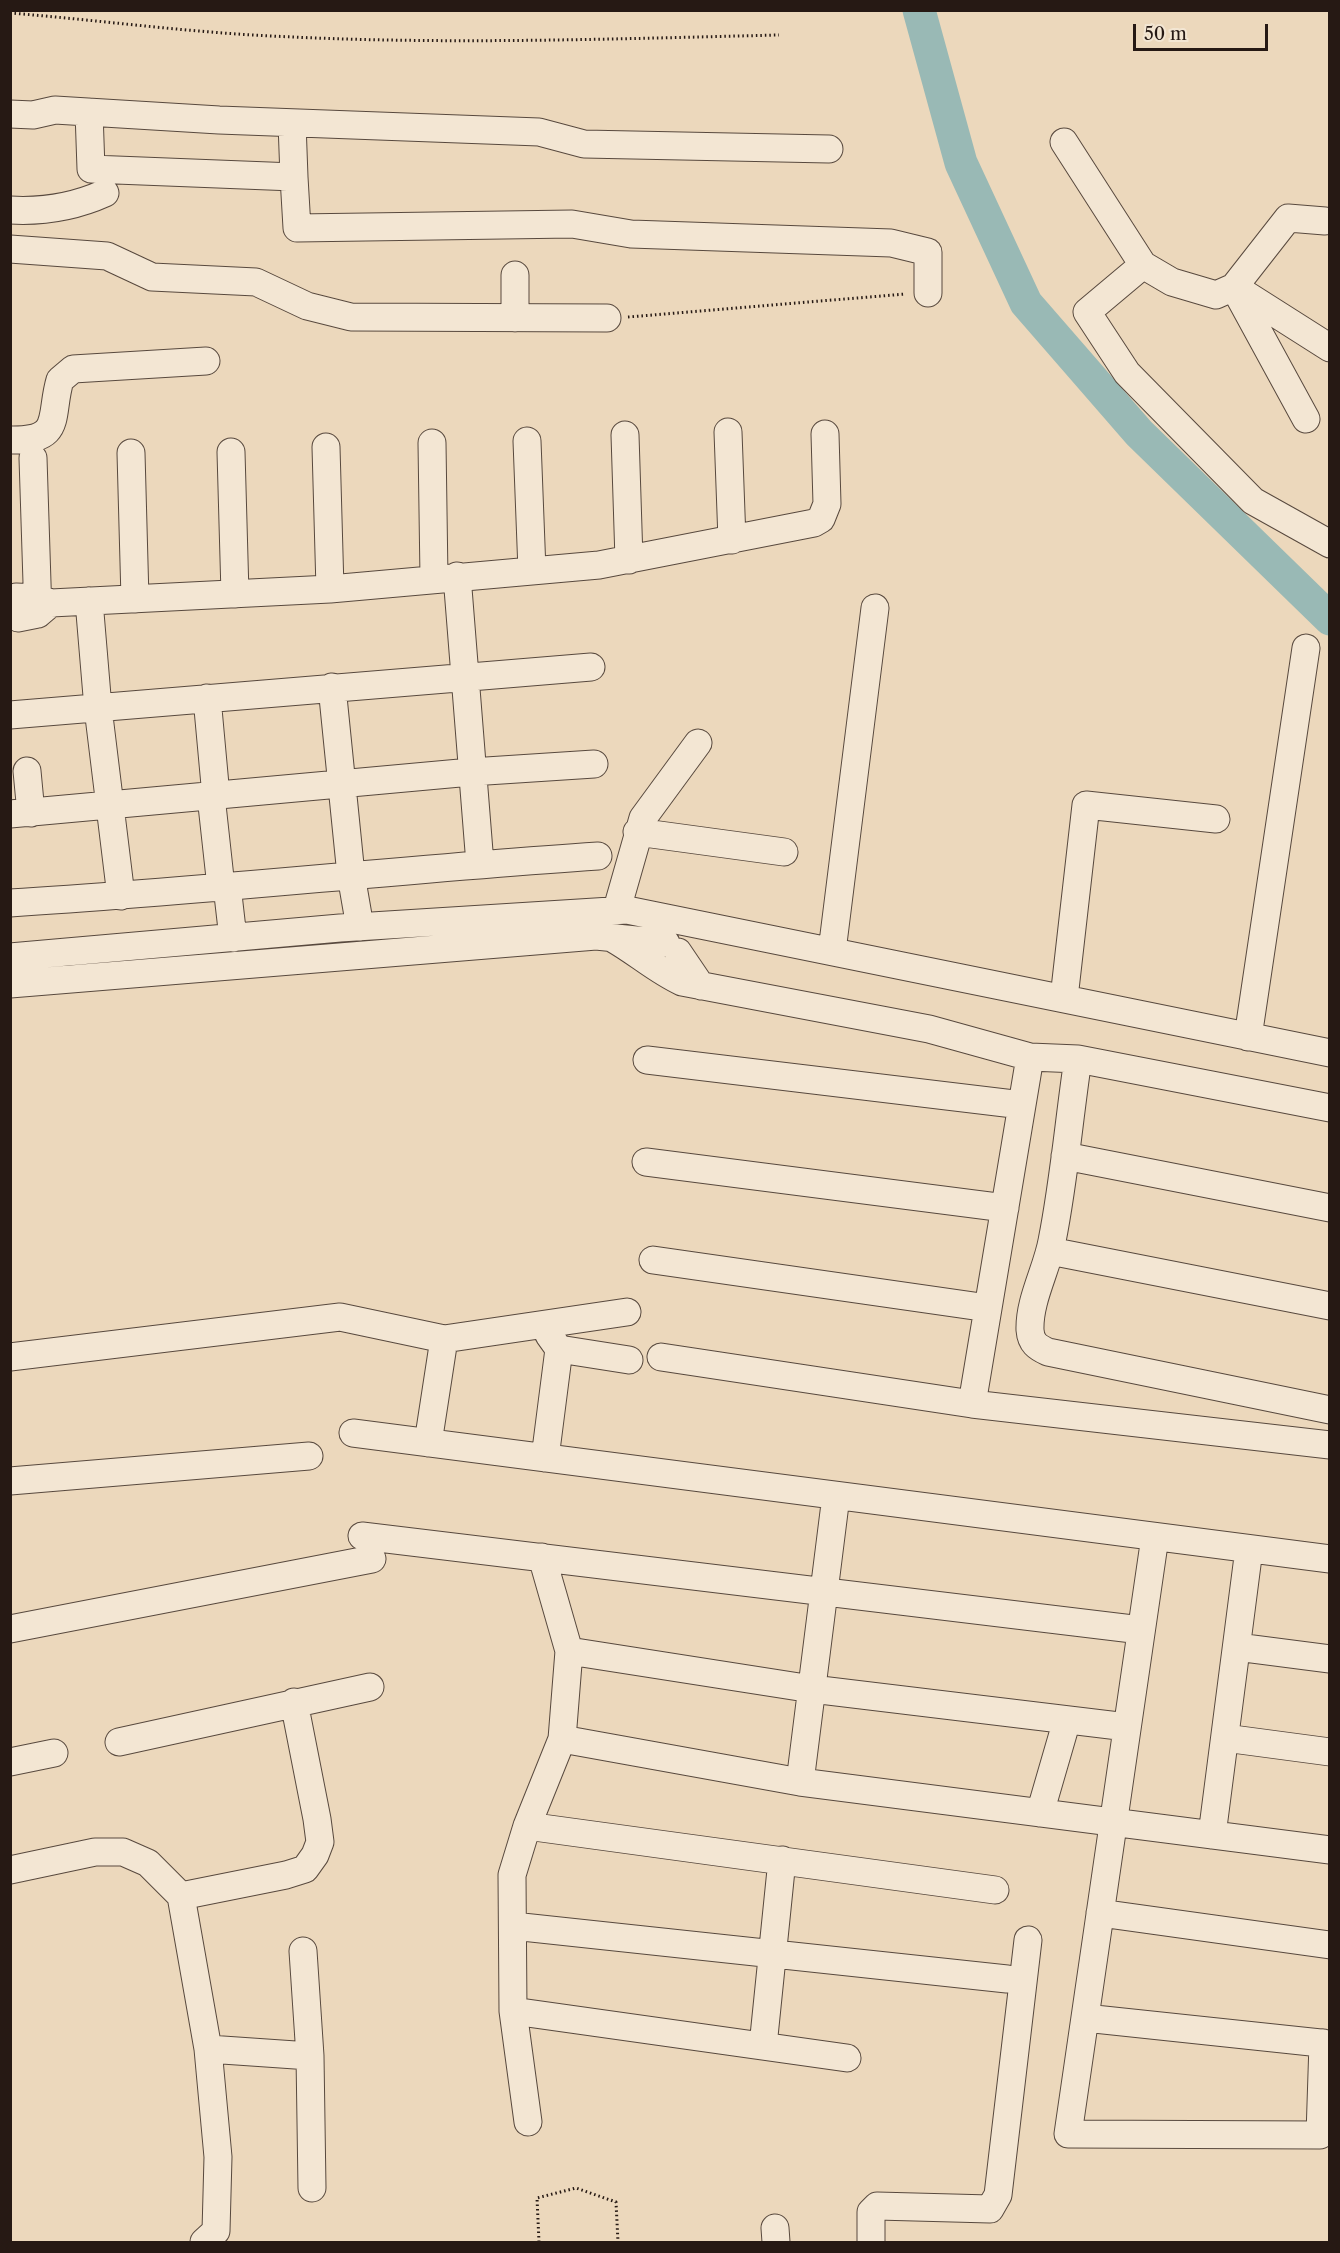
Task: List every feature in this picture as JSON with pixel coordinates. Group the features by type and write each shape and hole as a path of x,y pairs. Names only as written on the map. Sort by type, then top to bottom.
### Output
{"street":[{"path":"10,114 33,115 56,110 292,123 539,132 584,144 829,148"},
{"path":"89,112 91,169 294,177"},
{"path":"292,123 297,228 572,224 631,234 891,243 928,252 928,293"},
{"path":"1064,142 1143,265 1172,282 1216,295 1234,287 1288,218 1328,219"},
{"path":"10,210 56,209 83,203 105,194"},
{"path":"10,249 107,255 152,277 256,282 307,306 351,317 607,318"},
{"path":"1143,265 1087,312 1127,373 1253,501 1329,544"},
{"path":"514,318 515,275"},
{"path":"1234,287 1329,348"},
{"path":"1234,287 1305,418"},
{"path":"10,440 28,440 43,436 51,428 56,416 60,380 73,369 206,361"},
{"path":"728,432 732,540"},
{"path":"33,458 32,606 330,589 599,565 814,523 821,519 827,504 825,434"},
{"path":"625,435 629,560"},
{"path":"527,441 532,570"},
{"path":"432,443 445,577 464,676 480,864"},
{"path":"326,447 330,589"},
{"path":"231,452 235,594"},
{"path":"131,453 135,599"},
{"path":"89,601 98,708 121,896"},
{"path":"832,951 842,892 845,836 874,608"},
{"path":"1248,1036 1305,648"},
{"path":"10,716 332,687 591,667"},
{"path":"332,687 351,875 360,927"},
{"path":"207,698 213,796 233,938"},
{"path":"617,909 637,832 643,818 698,743"},
{"path":"27,771 21,814 471,772 594,764"},
{"path":"1064,999 1086,806 1216,819"},
{"path":"637,832 784,852"},
{"path":"11,902 121,896 480,864 598,856"},
{"path":"10,957 360,927 617,909 1329,1053"},
{"path":"10,984 596,936 672,947 701,986"},
{"path":"612,938 629,947 659,972 682,982 929,1029 1030,1057 1078,1059 1329,1108"},
{"path":"972,1404 1030,1057"},
{"path":"1078,1059 1050,1251 1030,1317 1031,1338 1036,1347 1048,1352 1329,1410"},
{"path":"647,1060 1022,1106"},
{"path":"1065,1156 1329,1208"},
{"path":"646,1162 1005,1208"},
{"path":"1050,1251 1329,1306"},
{"path":"653,1260 988,1308"},
{"path":"10,1357 340,1317 444,1339 627,1312"},
{"path":"541,1325 559,1349 545,1458"},
{"path":"428,1443 444,1339"},
{"path":"559,1349 629,1360"},
{"path":"661,1357 972,1404 1329,1444"},
{"path":"353,1433 1329,1559"},
{"path":"10,1481 309,1456"},
{"path":"800,1782 836,1496"},
{"path":"1085,2018 1326,2044 1325,2093 1320,2135 1068,2133 1155,1537"},
{"path":"10,1629 367,1547 542,1557 1141,1630"},
{"path":"1212,1835 1249,1549"},
{"path":"528,2122 513,2011 512,1875 527,1826 562,1739 569,1651 542,1557"},
{"path":"1237,1647 1329,1659"},
{"path":"569,1651 812,1689 1127,1727"},
{"path":"119,1742 370,1687"},
{"path":"181,1896 286,1875 305,1869 315,1855 320,1842 294,1702"},
{"path":"1040,1813 1067,1720"},
{"path":"1225,1738 1329,1752"},
{"path":"562,1739 800,1782 1329,1850"},
{"path":"10,1762 54,1753"},
{"path":"527,1826 995,1890"},
{"path":"10,1870 95,1852 123,1852 148,1863 181,1896 208,2049 218,2157 216,2231 204,2242"},
{"path":"763,2046 782,1860"},
{"path":"1100,1913 1329,1945"},
{"path":"513,1926 1007,1979"},
{"path":"871,2242 871,2212 877,2206 990,2209 998,2195 1028,1940"},
{"path":"303,1951 310,2056 312,2188"},
{"path":"513,2011 847,2058"},
{"path":"208,2049 310,2056"}],"path":[{"path":"10,13 270,36 416,41 522,42 779,35"},
{"path":"607,318 928,293"},
{"path":"539,2242 537,2198 576,2188 616,2202 618,2242"}],"waterway":[{"path":"919,10 961,163 1026,303 1139,433 1330,619"}]}
